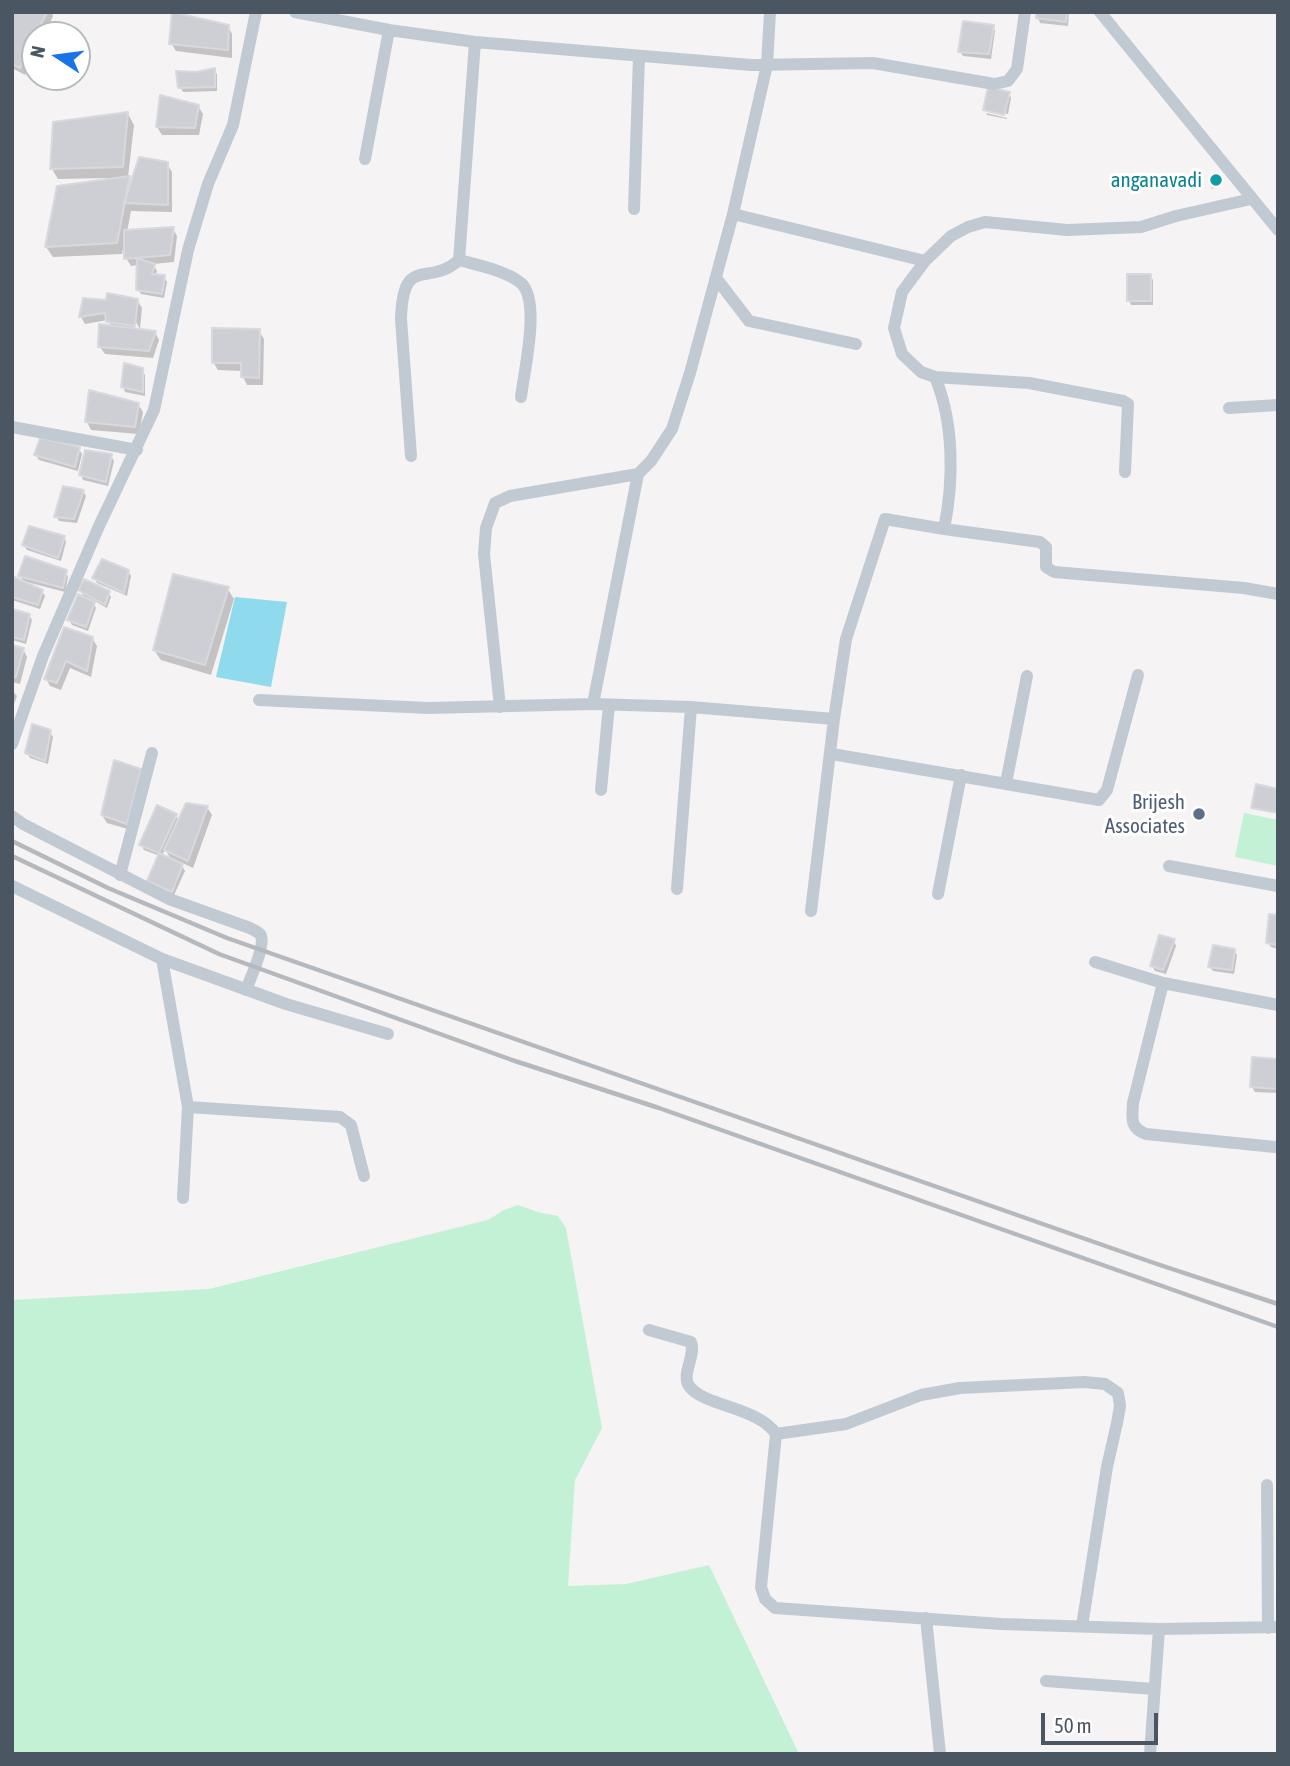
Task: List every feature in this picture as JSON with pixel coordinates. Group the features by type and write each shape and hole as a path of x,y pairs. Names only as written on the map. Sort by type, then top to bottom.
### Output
{"street":[{"path":"12,744 43,656 99,526 154,410 192,237 208,184 233,125 256,12"},
{"path":"295,12 389,30 475,42 767,65 873,63 994,84 1008,81 1017,69 1025,12"},
{"path":"593,705 638,474 651,461 672,429 733,214 767,65 770,12"},
{"path":"1100,12 1278,230"},
{"path":"365,159 389,30"},
{"path":"411,456 401,319 402,298 407,284 417,274 448,270 459,260 475,42"},
{"path":"634,209 639,56"},
{"path":"1125,472 1128,404 1029,383 935,376 921,372 902,354 894,328 902,292 925,261 951,236 985,222 1067,230 1141,228 1176,216 1251,199"},
{"path":"733,214 925,261"},
{"path":"459,260 493,269 521,283 529,295 531,312 520,397"},
{"path":"716,278 749,321 856,344"},
{"path":"935,376 942,394 949,439 948,509 944,529"},
{"path":"1228,408 1278,405"},
{"path":"12,428 136,450"},
{"path":"500,707 484,554 486,528 495,503 510,496 638,474"},
{"path":"811,911 846,639 885,519 1040,542 1046,547 1046,567 1054,572 1244,588 1278,594"},
{"path":"832,754 1098,800 1107,790 1138,675"},
{"path":"1006,783 1027,676"},
{"path":"259,700 428,708 593,705 691,707 834,719"},
{"path":"601,790 609,705"},
{"path":"677,889 691,707"},
{"path":"120,875 152,753"},
{"path":"938,894 961,775"},
{"path":"12,816 169,899 260,934 263,940 261,950 246,990"},
{"path":"1169,866 1278,886"},
{"path":"12,886 162,959 246,990 388,1034"},
{"path":"162,959 188,1107 183,1198"},
{"path":"1095,962 1163,983 1278,1005"},
{"path":"1163,983 1133,1103 1131,1122 1136,1131 1146,1135 1275,1147"},
{"path":"188,1107 340,1116 351,1125 364,1176"},
{"path":"649,1330 691,1342 693,1350 687,1379 698,1393 770,1425 776,1434 761,1587 765,1599 775,1608 1001,1624 1159,1629 1273,1627 1267,1485"},
{"path":"776,1434 846,1424 921,1395 960,1388 1084,1382 1105,1384 1118,1393 1120,1406 1107,1467 1082,1626"},
{"path":"926,1618 940,1754"},
{"path":"1150,1754 1159,1629"},
{"path":"1046,1681 1154,1689"}],"green space":[{"path":"1244,813 1278,820 1278,866 1235,857"},
{"path":"518,1205 558,1216 566,1228 602,1428 575,1480 568,1586 626,1584 709,1565 799,1754 12,1754 12,1300 209,1289 488,1220"}],"water":[{"path":"235,597 287,602 271,687 216,677"}],"building":[{"path":"12,12 47,12 43,21 21,21 21,66 20,68 12,64"},
{"path":"172,12 229,25 228,50 169,44"},
{"path":"1036,12 1067,12 1066,22 1036,18"},
{"path":"963,21 994,25 989,54 958,52"},
{"path":"215,68 215,87 178,88 176,71 196,72"},
{"path":"988,87 1010,92 1004,115 983,110"},
{"path":"160,95 199,105 195,128 156,127"},
{"path":"128,112 123,167 50,169 53,122"},
{"path":"139,157 168,162 168,205 124,203"},
{"name":"anganavadi","path":"1218,174 1222,184 1212,188 1211,176"},
{"path":"130,176 117,243 45,247 57,186"},
{"path":"174,227 170,255 124,259 124,230"},
{"path":"137,258 155,264 152,274 165,275 162,294 136,290"},
{"path":"1127,274 1151,274 1151,301 1127,301"},
{"path":"107,293 138,299 135,326 106,322 105,313 79,317 83,298 106,300"},
{"path":"99,324 156,331 149,351 98,347"},
{"path":"212,328 260,329 259,378 241,377 241,363 212,363"},
{"path":"124,363 143,368 143,392 121,387"},
{"path":"89,390 139,403 135,427 85,422"},
{"path":"40,438 80,447 75,467 34,455"},
{"path":"85,450 112,454 106,482 79,475"},
{"path":"63,486 84,490 74,519 54,517"},
{"path":"29,526 65,536 58,558 22,545"},
{"path":"25,556 67,570 63,588 18,576"},
{"path":"102,559 129,570 124,593 92,578"},
{"path":"173,574 229,587 205,665 153,650"},
{"path":"12,576 43,590 38,605 12,597"},
{"path":"84,579 110,591 105,605 78,590"},
{"path":"78,594 95,602 86,627 67,620"},
{"path":"12,609 30,614 24,640 12,637"},
{"path":"64,627 93,637 87,671 66,661 57,683 44,679"},
{"path":"12,645 24,648 16,677 12,676"},
{"path":"32,724 51,730 45,761 25,753"},
{"path":"114,760 141,769 127,824 101,815"},
{"path":"1256,784 1278,789 1278,813 1251,808"},
{"path":"186,803 208,806 188,861 164,850"},
{"path":"157,805 177,814 159,853 139,845"},
{"path":"159,853 183,864 172,892 147,881"},
{"path":"1269,914 1278,915 1278,945 1266,943"},
{"path":"1159,935 1175,939 1163,970 1150,966"},
{"path":"1213,945 1235,949 1232,970 1208,967"},
{"path":"1252,1057 1278,1059 1278,1089 1250,1087"}],"railway":[{"path":"12,841 108,888 227,938 1278,1304"},
{"path":"12,856 219,954 512,1060 659,1108 1278,1327"}],"place":[{"name":"anganavadi","path":"1216,180"},
{"name":"Brijesh Associates","path":"1199,814"}]}
